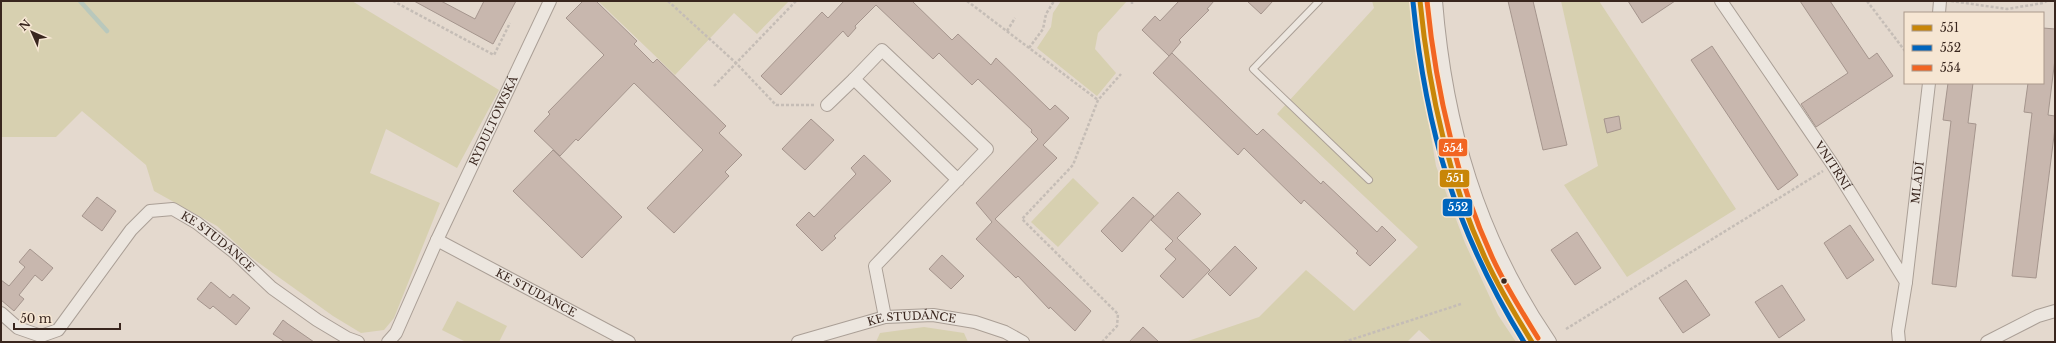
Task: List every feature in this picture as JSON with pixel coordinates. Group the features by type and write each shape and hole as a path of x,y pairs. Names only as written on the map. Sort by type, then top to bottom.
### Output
{"street":[{"name":"RYDULTOWSKÁ","path":"437,240 550,1"},
{"path":"1420,1 1429,76 1441,135 1454,180 1487,265 1514,314 1532,342"},
{"path":"1435,1 1444,83 1465,169 1480,211 1506,272 1549,342"},
{"name":"VNITŘNÍ","path":"1721,1 1833,165 1906,282"},
{"path":"1939,12 1940,1"},
{"path":"827,105 882,50 987,149 875,266 885,317"},
{"path":"854,79 958,180"},
{"name":"MLÁDÍ","path":"1906,282 1929,84"},
{"name":"KE STUDÁNCE","path":"1,313 18,328 40,336 58,330 130,230 150,211 173,209 197,223 234,252 272,288 317,320 347,338 358,342"},
{"path":"388,342 396,333 437,240"},
{"name":"KE STUDÁNCE","path":"437,240 629,342"},
{"path":"1899,342 1898,331 1906,282"},
{"path":"1987,342 2038,316 2055,311"},
{"name":"KE STUDÁNCE","path":"798,342 885,317 933,315 976,322 1005,332 1023,342"}],"lane":[{"path":"1319,1 1253,70 1369,180"}],"path":[{"path":"393,1 494,55 510,23"},
{"path":"668,1 736,63 776,105 827,105"},
{"path":"714,86 796,1"},
{"path":"967,1 1098,100"},
{"path":"1029,48 1043,29 1046,14 1054,1"},
{"path":"1132,1 1132,6"},
{"path":"1867,1 1904,50"},
{"path":"1949,1 2007,9 2043,4 2047,1"},
{"path":"1007,31 1015,18"},
{"path":"1102,342 1117,326 1118,314 1022,219 1072,165 1098,100 1121,74"},
{"path":"1566,329 1833,165"},
{"path":"1344,342 1461,304"}],"shaded area":[{"path":"1,1 352,1 499,90 457,168 386,129 370,173 440,203 394,318 384,330 361,333 333,316 252,258 217,226 154,191 146,165 82,111 56,137 1,137"},
{"path":"598,1 789,1 757,34 734,13 675,75"},
{"path":"1061,1 1127,1 1098,33 1095,49 1116,73 1097,96 1037,48 1051,27 1053,13"},
{"path":"1372,1 1412,1 1417,52 1436,166 1465,243 1498,315 1516,342 1432,342 1419,330 1407,342 1185,342 1259,317 1306,270 1354,311 1418,247 1277,114 1374,8"},
{"path":"1561,1 1599,1 1736,209 1627,277 1564,185 1598,166"},
{"path":"1073,178 1099,203 1058,247 1031,222"},
{"path":"457,301 507,326 499,342 466,342 442,330"},
{"path":"924,327 964,333 968,342 876,342 880,333"}],"building":[{"path":"414,1 441,1 475,19 484,1 516,1 493,44"},
{"path":"583,1 596,1 637,41 634,44 653,63 657,59 726,126 719,133 742,155 725,172 729,176 674,233 647,208 703,150 634,83 578,141 576,139 560,156 534,131 550,114 548,112 604,55 566,18"},
{"path":"844,1 912,1 952,40 958,34 991,65 996,58 1050,110 1055,105 1069,118 1043,145 1057,158 995,219 1091,311 1075,331 1050,307 1049,309 1018,276 1016,278 976,239 992,222 976,203 1038,139 1031,132 1032,130 978,79 972,85 939,53 933,59 876,5 855,26 856,28 848,37 843,31 781,95 761,76 822,12 828,18"},
{"path":"1179,1 1214,1 1207,9 1209,10 1179,40 1181,42 1169,56 1142,30 1155,16 1160,21"},
{"path":"1247,1 1273,1 1261,14"},
{"path":"1508,1 1533,1 1567,145 1543,150"},
{"path":"1628,1 1675,1 1642,23"},
{"path":"1800,1 1830,1 1869,59 1877,53 1893,76 1816,127 1801,104 1848,73"},
{"path":"2044,28 2055,29 2055,59 2048,115 2055,116 2055,128 2036,278 2012,276 2032,113 2024,112 2028,84 2044,84"},
{"path":"1712,46 1798,175 1778,190 1691,60"},
{"path":"1172,53 1257,135 1263,129 1321,184 1323,181 1377,232 1382,226 1396,240 1370,266 1356,253 1358,251 1304,200 1301,204 1244,148 1238,155 1153,73"},
{"path":"1948,84 1973,84 1968,123 1976,124 1956,287 1932,284 1951,121 1943,120"},
{"path":"1619,116 1621,129 1607,133 1604,119"},
{"path":"811,119 834,140 805,170 782,149"},
{"path":"553,150 622,217 582,258 513,191"},
{"path":"864,155 891,181 834,236 836,238 822,251 796,225 809,212 814,217 856,174 851,168"},
{"path":"1178,192 1201,214 1177,238 1210,270 1183,298 1160,276 1176,259 1165,249 1173,241 1151,220"},
{"path":"97,197 116,211 102,231 82,216"},
{"path":"1133,197 1154,216 1122,252 1101,231"},
{"path":"1850,225 1874,260 1847,279 1824,243"},
{"path":"1577,232 1601,268 1575,285 1551,250"},
{"path":"1235,246 1257,268 1230,296 1208,274"},
{"path":"30,249 53,268 42,281 35,275 19,295 24,299 14,311 1,300 1,280 9,286 25,267 19,262"},
{"path":"942,255 964,276 951,289 929,269"},
{"path":"1686,280 1710,315 1683,333 1659,298"},
{"path":"211,282 230,298 233,294 250,308 236,325 213,306 210,309 197,299"},
{"path":"1782,285 1805,320 1779,338 1755,302"},
{"path":"283,320 314,342 285,342 273,334"},
{"path":"1143,327 1159,342 1129,342"}],"waterway":[{"path":"80,1 107,31"}],"transit line":[{"name":"551","path":"1420,1 1435,102 1442,135 1461,199 1473,231 1492,272 1508,303 1532,342"},
{"name":"554","path":"1427,1 1442,101 1449,133 1468,197 1493,259 1514,299 1538,338"},
{"name":"552","path":"1413,2 1426,94 1436,137 1448,178 1462,219 1479,260 1500,301 1524,342"}]}
